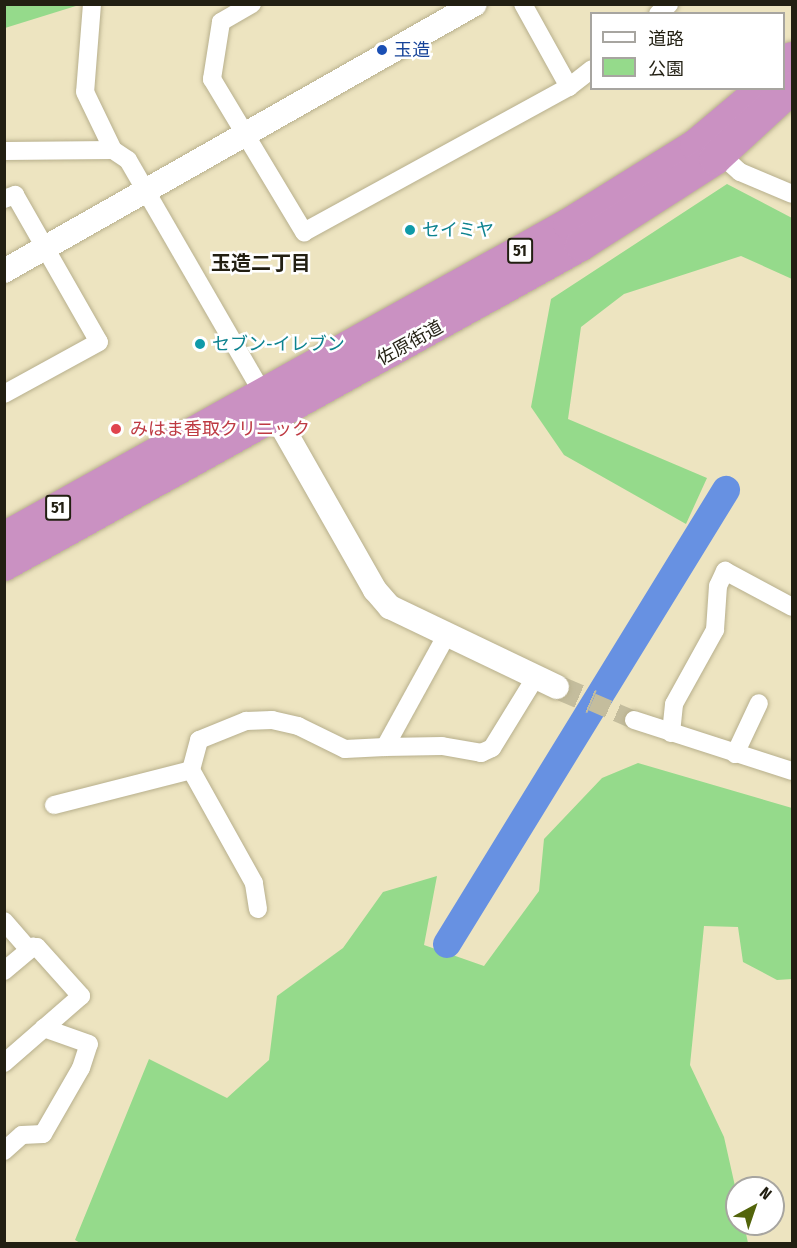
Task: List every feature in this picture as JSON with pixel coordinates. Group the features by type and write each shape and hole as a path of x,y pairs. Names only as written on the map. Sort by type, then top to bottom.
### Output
{"highway":[{"name":"佐原街道","path":"4,538 572,251 720,154 792,88"},
{"name":"佐原街道","path":"4,565 660,170 729,119 760,90"}],"street":[{"path":"92,4 85,92 113,150 128,160 145,192 187,258 375,590 390,607 446,636 546,682 492,748 486,751 385,747 345,750 298,726 272,720 246,721 199,740 190,770 254,883 258,909"},
{"path":"252,4 221,22 212,79 304,232 569,87 590,70"},
{"path":"4,271 475,4"},
{"path":"523,4 569,87"},
{"path":"4,151 113,150"},
{"path":"720,154 740,172 792,194"},
{"path":"4,199 15,195 99,342 4,394"},
{"path":"671,733 674,704 715,630 718,586 725,571 792,607"},
{"path":"385,747 446,636"},
{"path":"735,754 759,703"},
{"path":"634,720 792,771"},
{"path":"54,805 190,770"},
{"path":"4,921 29,950"},
{"path":"4,971 29,950 38,947 81,996 4,1063"},
{"path":"4,1151 22,1135 43,1134 81,1068 89,1044 44,1028"}],"green space":[{"path":"5,4 79,4 79,5 5,28"},
{"path":"727,184 792,218 792,279 741,256 624,294 581,327 568,419 707,478 686,524 564,455 531,407 551,299"},
{"path":"638,763 792,808 792,979 777,980 743,962 738,927 704,926 690,1065 724,1137 733,1176 725,1176 725,1236 747,1236 748,1243 82,1244 75,1240 149,1059 227,1098 269,1060 277,996 343,948 383,892 437,876 424,945 484,966 539,891 544,839 602,778"}],"waterway":[{"path":"447,944 726,490"}],"tunnel":[{"path":"557,687 592,702"},
{"path":"592,702 634,720"}],"place":[{"name":"玉造","path":"382,50"},
{"name":"セイミヤ","path":"410,230"},
{"name":"セブン-イレブン","path":"200,344"},
{"name":"みはま香取クリニック","path":"116,429"}],"district":[{"name":"玉造二丁目","path":"261,263"}]}
